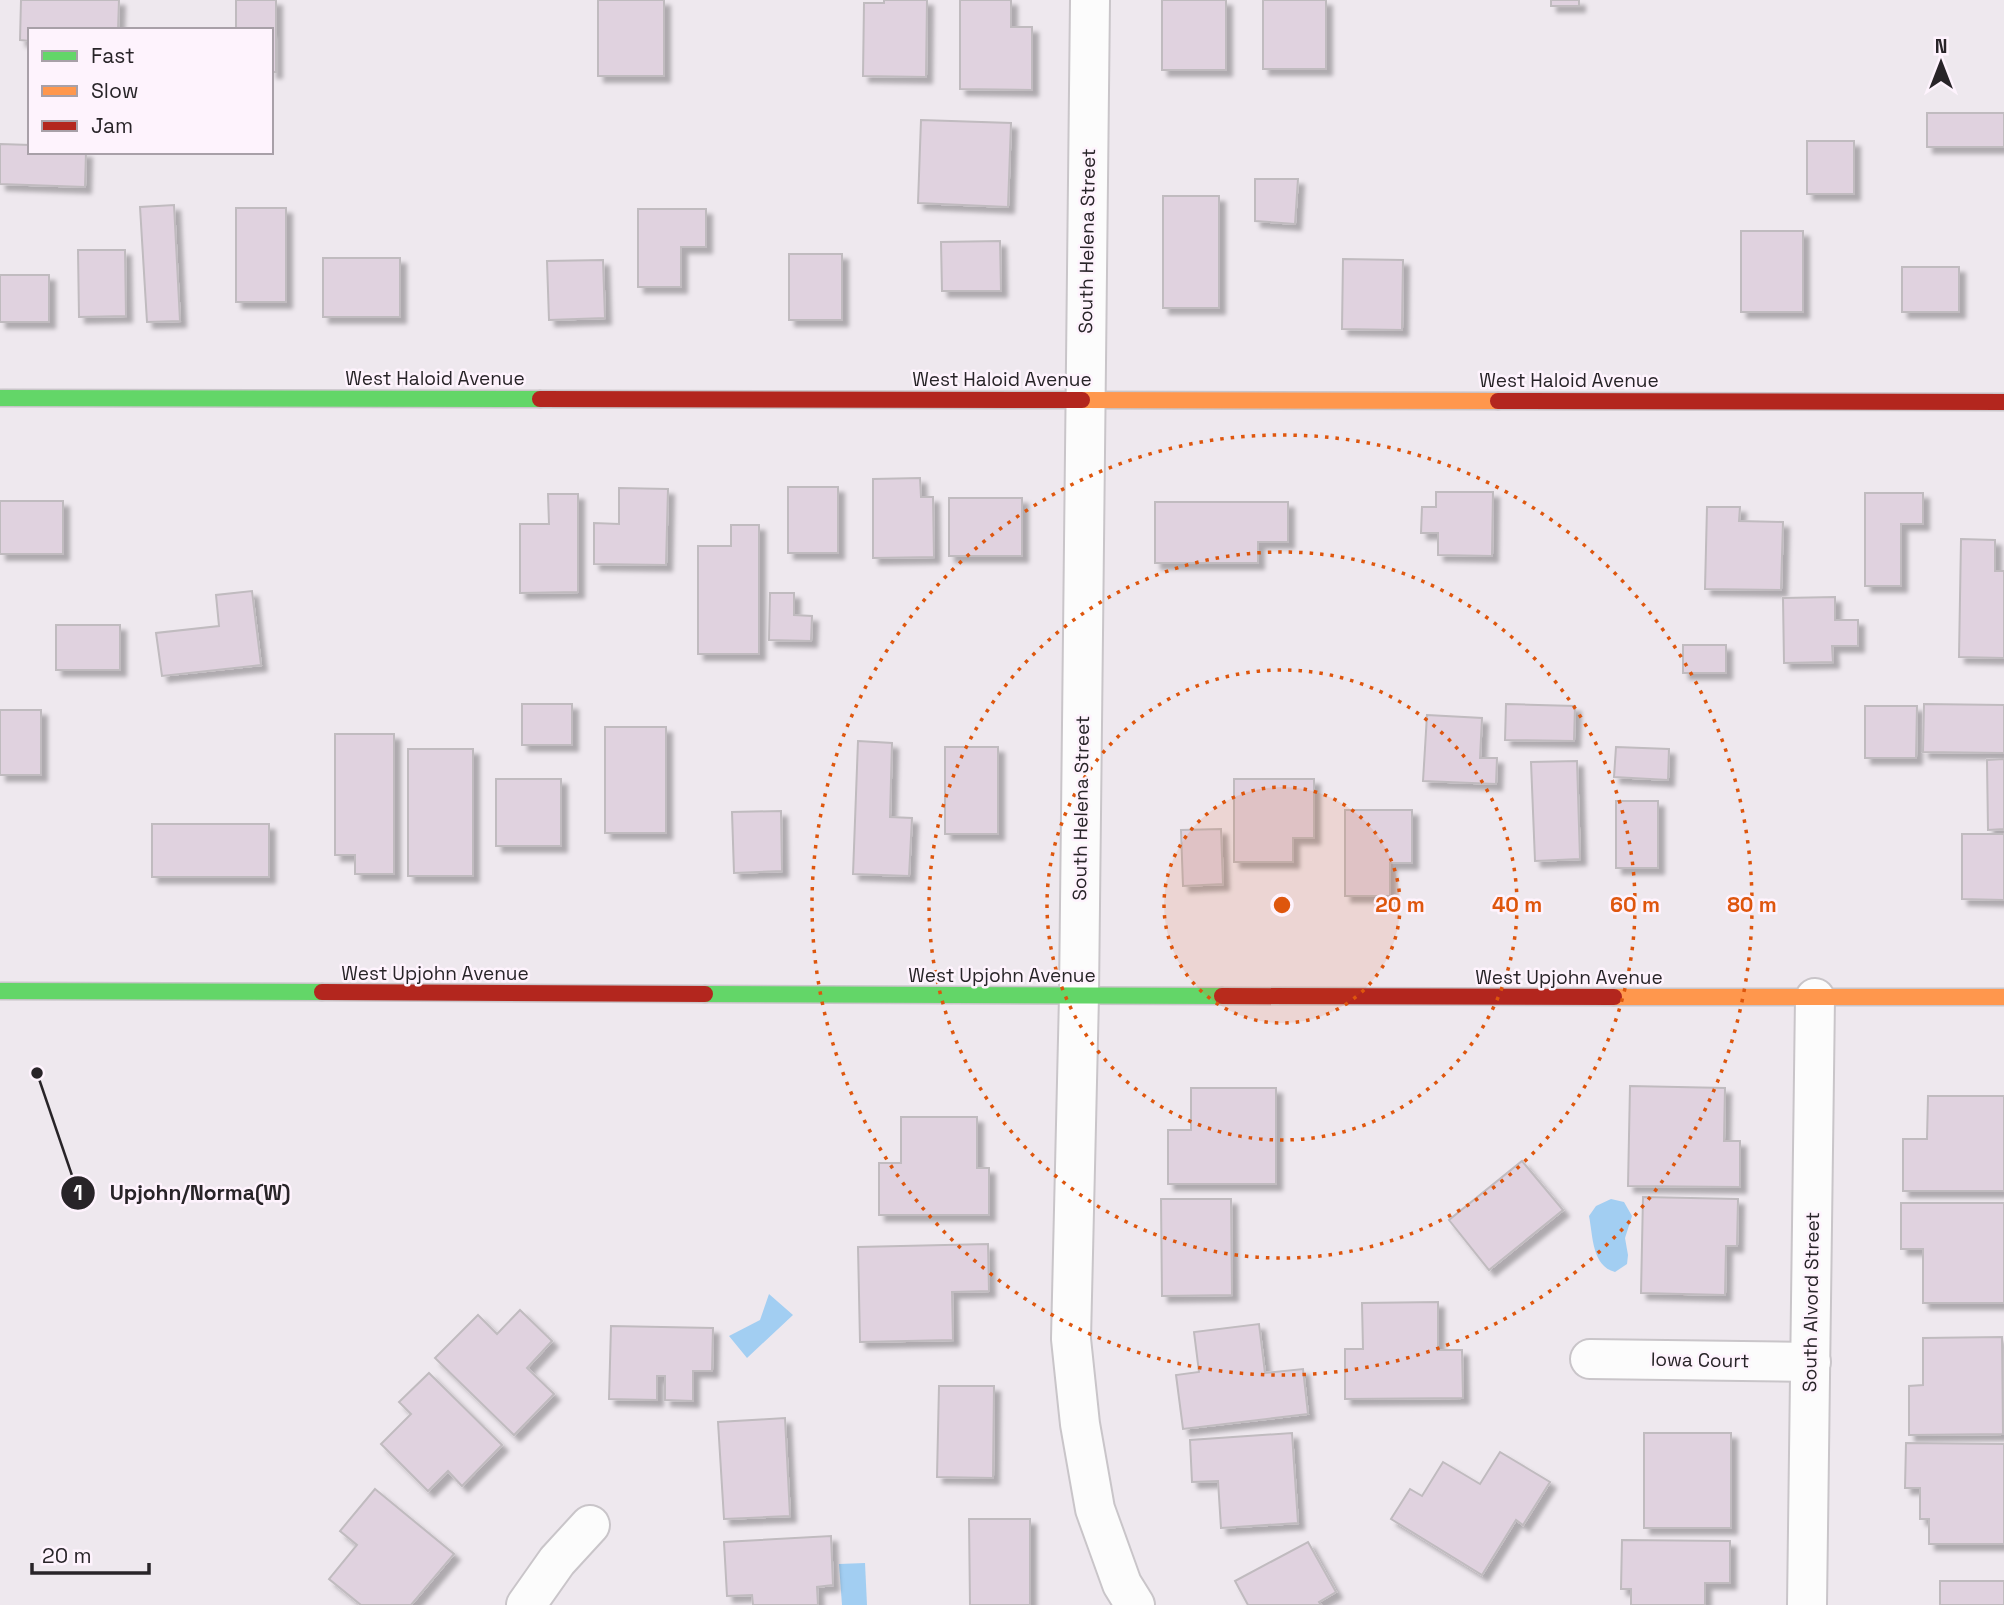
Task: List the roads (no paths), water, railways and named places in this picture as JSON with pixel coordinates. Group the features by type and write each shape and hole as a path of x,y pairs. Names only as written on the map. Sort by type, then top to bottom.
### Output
{"main road":[{"name":"West Haloid Avenue","path":"0,398 2004,402"},
{"name":"West Upjohn Avenue","path":"0,991 2004,997"}],"street":[{"name":"South Helena Street","path":"1090,0 1079,996 1071,1339 1080,1424 1095,1509 1122,1584 1135,1605"},
{"name":"South Alvord Street","path":"1807,1605 1815,998"},
{"name":"Iowa Court","path":"1590,1359 1811,1362"},
{"path":"526,1605 558,1561 590,1525"}],"water":[{"path":"1611,1199 1624,1202 1632,1216 1625,1238 1627,1264 1615,1272 1607,1269 1598,1257 1589,1216 1596,1206"},
{"path":"769,1294 793,1315 747,1358 729,1336 760,1320"},
{"path":"865,1563 867,1605 842,1605 839,1564"}],"place":[{"name":"Upjohn/Norma(W)","path":"37,1073"}]}
